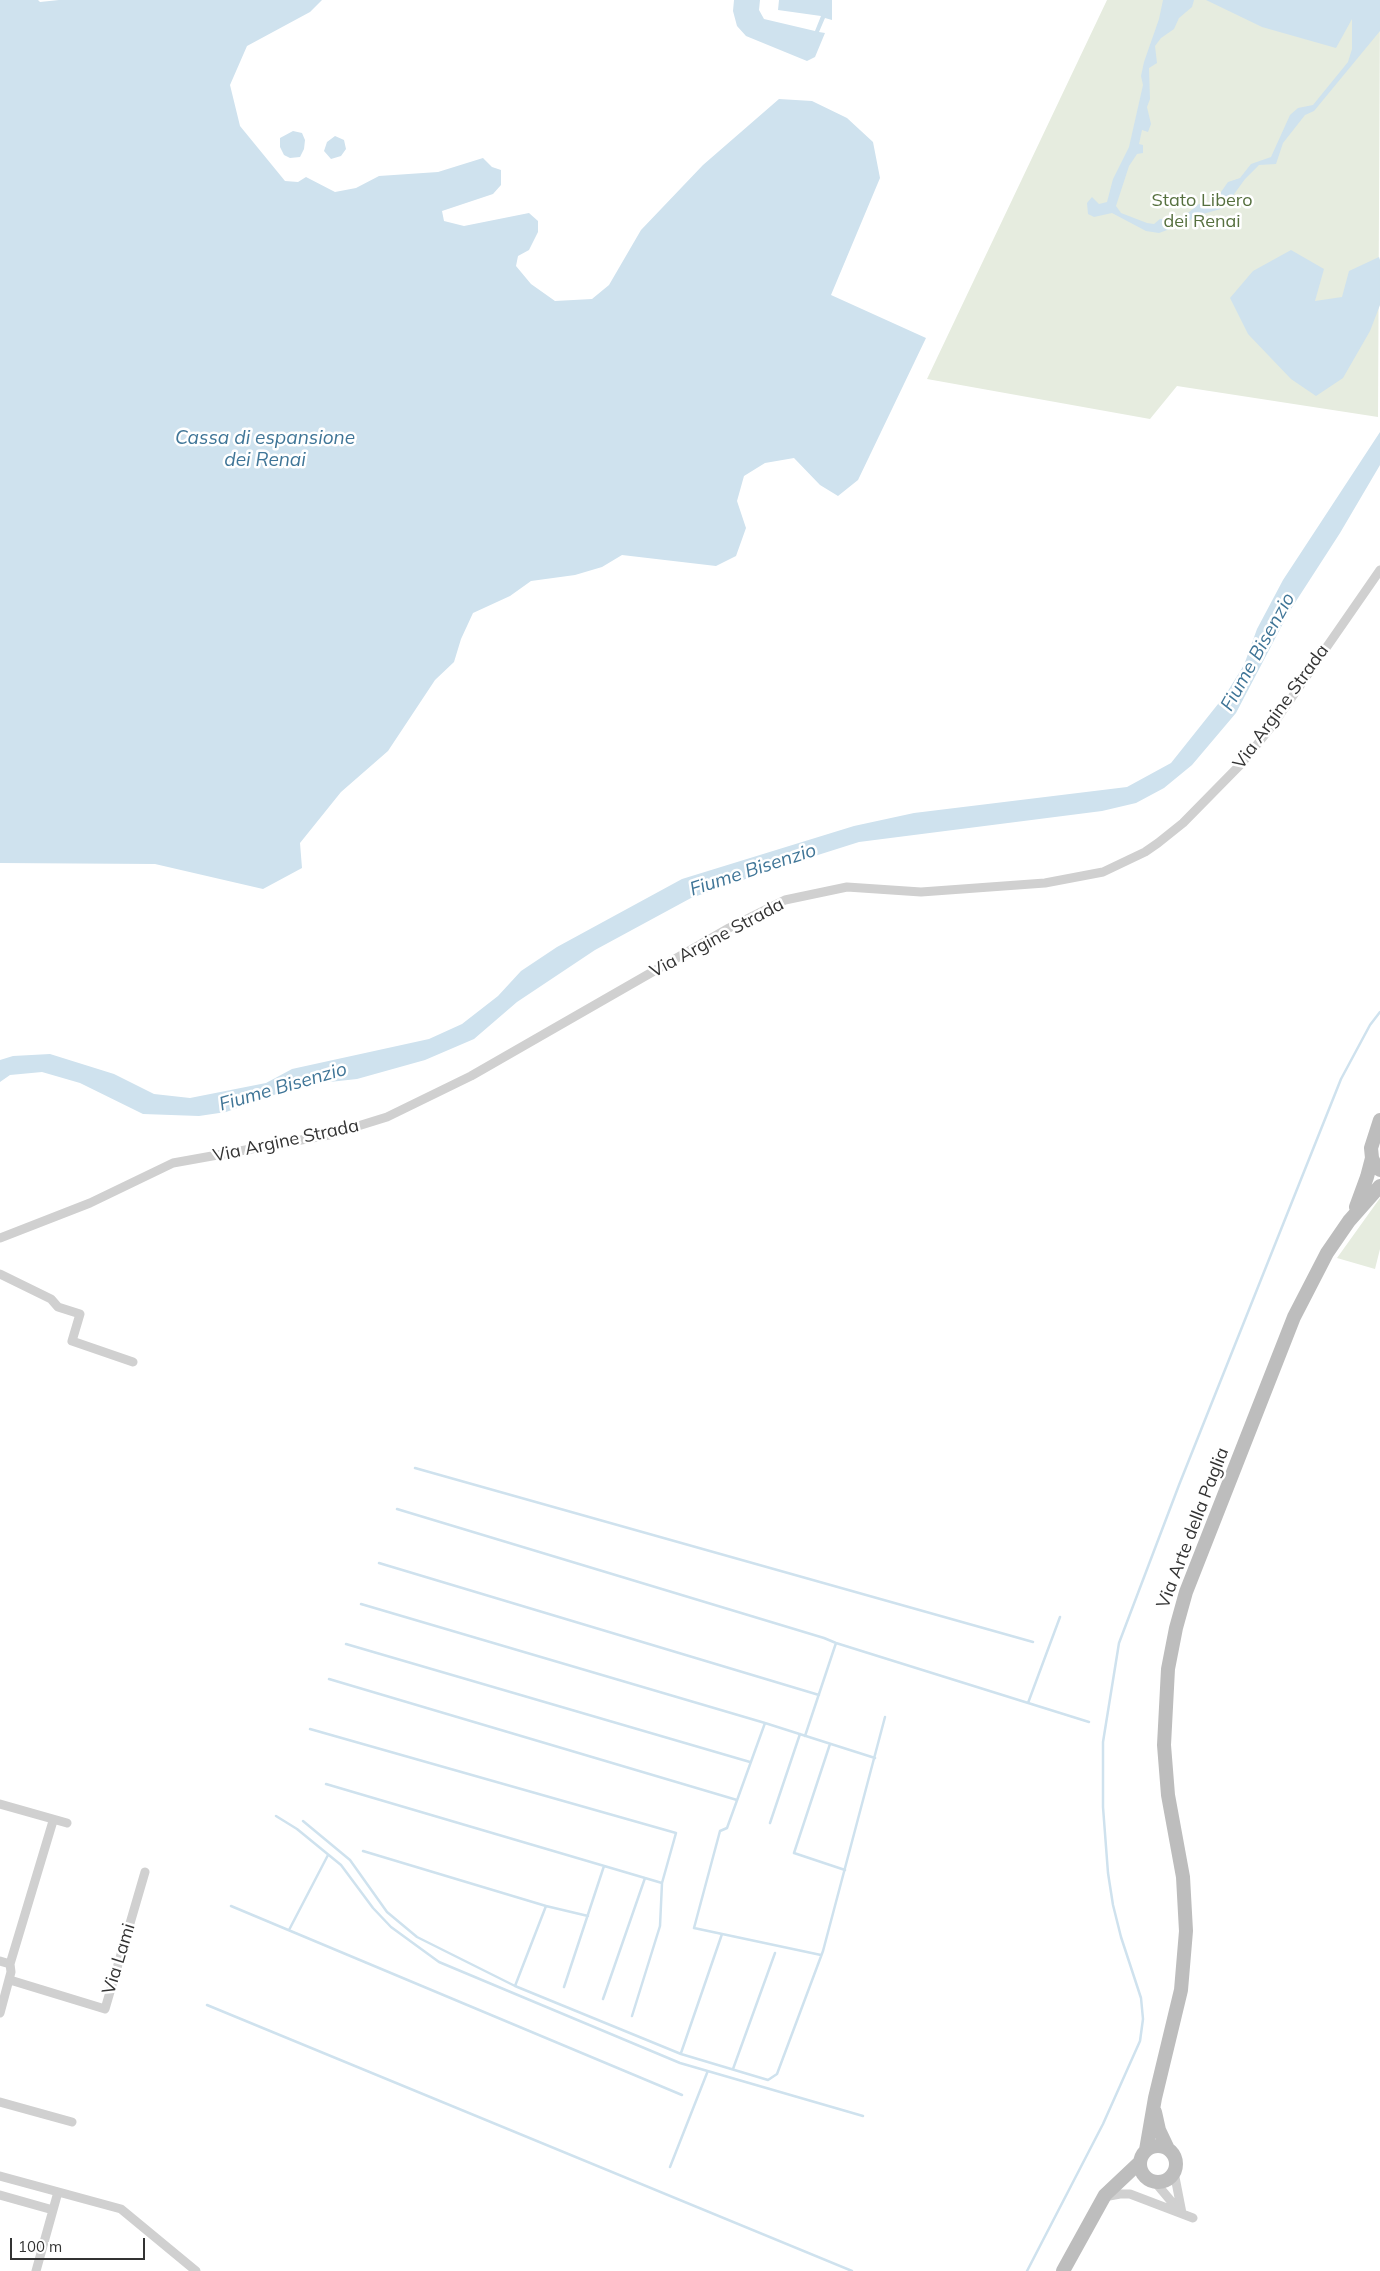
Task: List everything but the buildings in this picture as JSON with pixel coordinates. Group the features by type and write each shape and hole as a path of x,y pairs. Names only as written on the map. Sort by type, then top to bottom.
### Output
{"main road":[{"name":"Via Arte della Paglia","path":"1143,2156 1180,1995 1186,1931 1184,1888 1168,1795 1164,1745 1168,1669 1176,1628 1192,1577 1294,1317 1316,1272 1349,1221 1360,1198 1372,1158 1373,1136 1380,1120"},
{"path":"1372,1158 1376,1167 1380,1170"},
{"name":"Via Arte della Paglia","path":"1349,1221 1380,1186"},
{"path":"1108,2193 1150,2179 1165,2180 1174,2172 1176,2159 1168,2149 1159,2130 1154,2106"},
{"path":"1063,2271 1108,2193 1143,2156 1158,2146 1168,2149"},
{"path":"1143,2156 1140,2168 1150,2179"}],"street":[{"name":"Via Argine Strada","path":"0,1238 90,1204 173,1163 329,1135 387,1117 414,1105 530,1043 729,928 771,906 792,898 846,887 921,892 1045,883 1103,872 1145,852 1189,817 1242,762 1272,726 1380,570"},
{"path":"0,1274 51,1299 58,1308 80,1314 72,1341 133,1362"},
{"path":"0,1804 67,1823"},
{"path":"0,2013 10,1980 10,1964 54,1820"},
{"name":"Via Lami","path":"10,1980 105,2009 145,1872"},
{"path":"0,1962 10,1964"},
{"path":"0,2102 72,2122"},
{"path":"1174,2172 1182,2214"},
{"path":"0,2176 121,2209 196,2271"},
{"path":"1150,2179 1182,2214"},
{"path":"36,2271 58,2192"},
{"path":"1108,2193 1130,2194 1193,2218"},
{"path":"0,2196 53,2210"}],"green space":[{"name":"Stato Libero dei Renai","path":"1107,0 1380,0 1378,417 1177,386 1150,419 927,379"},
{"path":"1380,1198 1380,1249 1375,1269 1337,1258"}],"water":[{"name":"Cassa di espansione dei Renai","path":"0,0 38,0 40,2 59,0 322,0 310,12 247,46 230,85 240,126 285,181 298,182 306,177 335,192 356,188 379,176 438,172 483,158 492,167 501,170 501,185 493,194 442,211 444,221 464,226 529,213 538,221 538,232 529,250 518,256 516,266 531,284 555,301 592,299 609,285 641,230 703,165 779,99 812,101 847,118 873,142 880,178 831,295 926,338 858,480 838,496 820,485 794,458 765,463 744,476 737,501 746,528 736,556 716,566 622,555 602,567 575,575 531,581 510,596 473,613 461,639 454,662 435,680 388,751 341,792 300,843 302,868 263,889 155,864 0,863"},
{"path":"734,0 760,0 759,10 764,19 815,31 821,16 778,10 779,0 832,0 832,20 825,18 819,32 825,33 815,57 807,61 746,36 737,26 733,11"},
{"path":"1163,0 1194,0 1192,7 1179,18 1174,29 1161,38 1155,46 1157,63 1149,68 1150,99 1147,107 1151,124 1148,132 1142,130 1139,144 1143,145 1143,153 1137,154 1129,166 1116,206 1121,213 1154,224 1160,219 1173,220 1184,216 1199,204 1215,203 1221,198 1221,192 1228,182 1240,178 1251,164 1271,157 1290,115 1298,108 1313,105 1348,62 1352,49 1352,19 1336,48 1262,27 1206,0 1380,0 1380,31 1314,111 1305,115 1283,143 1276,164 1259,165 1245,179 1224,208 1203,214 1197,212 1189,222 1159,233 1146,231 1112,213 1094,217 1088,214 1087,203 1092,197 1099,204 1107,202 1113,179 1129,147 1143,85 1141,76 1144,62 1159,19"},
{"path":"293,131 302,133 305,140 304,149 300,157 290,158 284,155 280,147 280,138"},
{"path":"335,136 344,140 346,149 341,156 331,159 324,151 327,142"},
{"path":"1291,250 1324,269 1315,301 1342,297 1349,271 1379,257 1380,260 1380,305 1370,331 1343,378 1316,396 1291,379 1248,334 1230,298 1253,271"},
{"name":"Fiume Bisenzio","path":"1380,432 1380,465 1340,533 1289,612 1236,713 1192,765 1164,788 1136,803 1102,811 859,842 780,867 691,898 595,950 517,1002 474,1039 425,1060 357,1079 302,1085 226,1112 199,1116 143,1114 80,1083 42,1072 10,1075 0,1082 0,1060 13,1056 50,1054 114,1074 154,1094 190,1098 266,1083 292,1069 429,1039 462,1024 498,996 521,971 557,947 682,879 854,826 914,813 1127,787 1171,763 1226,694 1244,665 1257,629 1283,580"}],"waterway":[{"path":"1027,2271 1103,2124 1140,2041 1143,2019 1141,1998 1121,1937 1113,1905 1108,1873 1103,1807 1103,1742 1119,1643 1179,1485 1341,1079 1370,1025 1380,1012"},
{"path":"415,1468 1033,1642"},
{"path":"397,1509 824,1638 1089,1722"},
{"path":"379,1563 819,1695"},
{"path":"361,1604 765,1723 875,1758"},
{"path":"1028,1703 1060,1617"},
{"path":"805,1736 836,1643"},
{"path":"346,1644 750,1762"},
{"path":"329,1679 737,1800"},
{"path":"303,1821 350,1860 387,1912 417,1937 515,1986 681,2054 768,2080 777,2074 823,1951 885,1717"},
{"path":"765,1723 727,1828 720,1831 694,1928 821,1955"},
{"path":"310,1729 676,1833 662,1883 660,1926 632,2016"},
{"path":"770,1823 800,1734"},
{"path":"830,1744 794,1853 845,1870"},
{"path":"326,1784 662,1883"},
{"path":"276,1816 297,1829 341,1865 373,1908 391,1927 439,1962 680,2063 863,2116"},
{"path":"363,1851 546,1906 588,1916"},
{"path":"289,1930 328,1855"},
{"path":"564,1987 604,1866"},
{"path":"603,1999 645,1878"},
{"path":"231,1906 682,2095"},
{"path":"515,1986 546,1906"},
{"path":"681,2053 722,1934"},
{"path":"733,2069 775,1953"},
{"path":"207,2005 852,2271"},
{"path":"670,2167 707,2073"}]}
